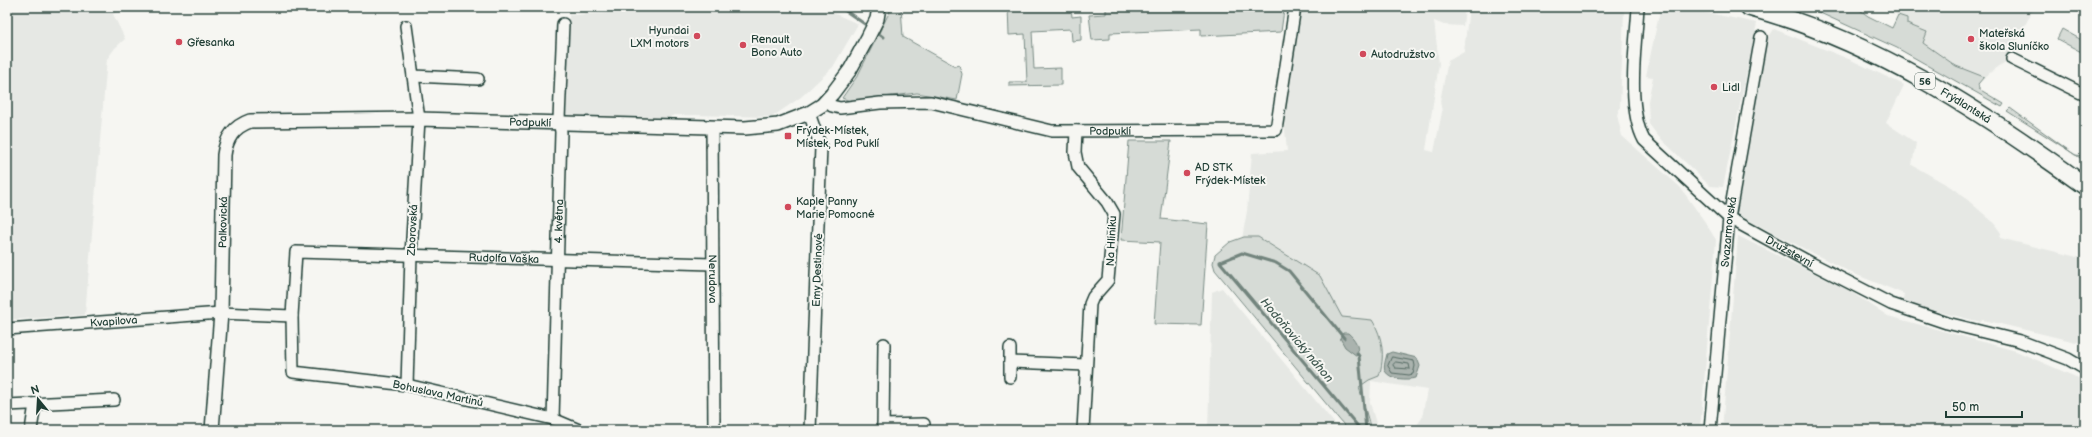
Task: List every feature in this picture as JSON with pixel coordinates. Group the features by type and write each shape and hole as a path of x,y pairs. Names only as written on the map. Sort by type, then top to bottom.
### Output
{"main road":[{"name":"Frýdlantská","path":"1749,7 1817,28 1892,63 1994,123 2085,186"},
{"name":"Frýdlantská","path":"1792,7 1870,41 1935,75 2032,135 2085,174"}],"street":[{"name":"Podpuklí","path":"826,101 832,106 840,108 880,103 931,102 1052,131 1276,130 1295,7"},
{"name":"Družstevní","path":"1638,7 1634,100 1641,135 1644,140 1729,218 1892,304 1947,323 2020,341 2068,359 2085,369"},
{"name":"Podpuklí","path":"232,133 238,126 250,121 419,119 560,124 765,127 786,123 809,113 826,101 850,70 868,37 878,13"},
{"name":"4. května","path":"553,419 563,24"},
{"name":"Zborovská","path":"406,26 419,119 411,255 407,385"},
{"name":"Svazarmovská","path":"1710,430 1729,218 1761,36"},
{"path":"2012,59 2085,95"},
{"path":"412,76 478,79"},
{"name":"Emy Destinové","path":"809,113 822,147 810,430"},
{"name":"Nerudova","path":"712,127 714,430"},
{"name":"Na Hliníku","path":"1076,131 1075,152 1078,167 1107,202 1114,214 1108,280 1093,297 1090,304 1083,430"},
{"name":"Palkovická","path":"212,430 221,313 224,155 226,143 232,133"},
{"name":"Rudolfa Vaška","path":"292,316 296,252 712,264"},
{"path":"221,313 292,316"},
{"name":"Kvapilova","path":"7,329 221,313"},
{"name":"Bohuslava Martinů","path":"292,316 293,372 407,385 553,419 579,430"},
{"path":"884,344 883,427 924,424"},
{"path":"1010,348 1010,377"},
{"path":"1010,362 1086,365"},
{"path":"7,405 114,400"},
{"path":"31,430 35,404"}],"shaded area":[{"path":"7,7 128,7 113,14 125,39 115,48 107,59 85,315 7,320"},
{"path":"729,7 820,7 858,24 833,67 801,97 772,117 675,115 666,119 566,117 569,15"},
{"path":"892,7 901,7 903,37 955,66 959,65 962,74 957,100 917,93 850,101 842,98 858,75"},
{"path":"1008,7 1071,7 1072,17 1081,16 1081,40 1072,41 1071,29 1032,31 1034,69 1061,68 1061,85 1009,86 1009,82 1027,82 1025,34 1009,35"},
{"path":"1106,7 1200,7 1284,10 1281,32 1201,36 1201,29 1110,33 1110,39 1092,40 1089,15 1106,14"},
{"path":"1302,7 1465,7 1463,26 1444,25 1434,21 1439,64 1426,150 1434,152 1442,112 1440,101 1448,61 1464,52 1469,7 1620,7 1624,12 1620,107 1617,115 1622,136 1680,187 1716,240 1700,430 1416,430 1417,425 1422,418 1427,390 1371,381 1370,403 1378,430 1370,430 1240,250 1247,211 1252,153 1287,151 1284,119 1296,29"},
{"path":"1667,7 1679,7 1757,23 1723,187 1710,186 1658,136 1649,124 1648,101 1653,77 1646,76 1660,10"},
{"path":"1807,7 1856,7 1868,16 1892,28 1898,15 1907,18 1907,24 1927,32 1923,43 1956,66 1984,77 1978,84 1979,89 2004,104 2002,107 1897,48"},
{"name":"Mateřská škola Sluníčko","path":"1894,7 2034,7 2008,60 1984,77 1956,66 1923,43 1926,32 1907,24 1898,15 1891,13"},
{"path":"1774,29 1851,60 1904,85 1886,123 1916,143 1912,165 1956,190 1993,222 2001,233 2000,238 2085,259 2085,354 2078,352 2080,343 1988,321 1982,320 1981,322 1902,303 1904,294 1852,273 1736,214 1758,83 1768,38"},
{"path":"2062,29 2085,42 2085,54 2057,39"},
{"path":"2010,108 2070,151 2007,111"},
{"path":"1129,141 1171,141 1161,219 1208,224 1201,325 1154,324 1160,242 1121,240"},
{"path":"2076,155 2085,156 2085,161"},
{"path":"1738,236 1848,290 1888,316 2016,351 2085,381 2085,430 1722,430"},
{"path":"1244,237 1258,237 1320,276 1342,317 1372,320 1381,340 1381,369 1379,376 1369,380 1359,387 1371,430 1348,430 1215,270 1213,263 1215,255 1230,242"},
{"path":"1222,288 1340,430 1208,430 1212,292"}],"water":[{"path":"1343,333 1348,333 1355,340 1358,348 1357,356 1345,347 1340,338"},
{"path":"1392,352 1417,358 1420,366 1416,378 1399,379 1387,374 1384,369 1385,362 1387,354"}],"waterway":[{"name":"Hodoňovický náhon","path":"840,7 869,27"},
{"name":"Hodoňovický náhon","path":"875,31 883,37"},
{"name":"Hodoňovický náhon","path":"1344,338 1289,271 1276,263 1242,253 1220,262 1361,430"},
{"path":"1357,353 1359,356 1366,430"}],"place":[{"name":"Hyundai LXM motors","path":"697,36"},
{"name":"Mateřská škola Sluníčko","path":"1971,39"},
{"name":"Gřesanka","path":"179,42"},
{"name":"Renault Bono Auto","path":"743,45"},
{"name":"Autodružstvo","path":"1363,54"},
{"name":"Lidl","path":"1714,87"},
{"name":"Frýdek-Místek, Místek, Pod Puklí","path":"788,136"},
{"name":"AD STK Frýdek-Místek","path":"1187,173"},
{"name":"Kaple Panny Marie Pomocné","path":"788,207"}]}
